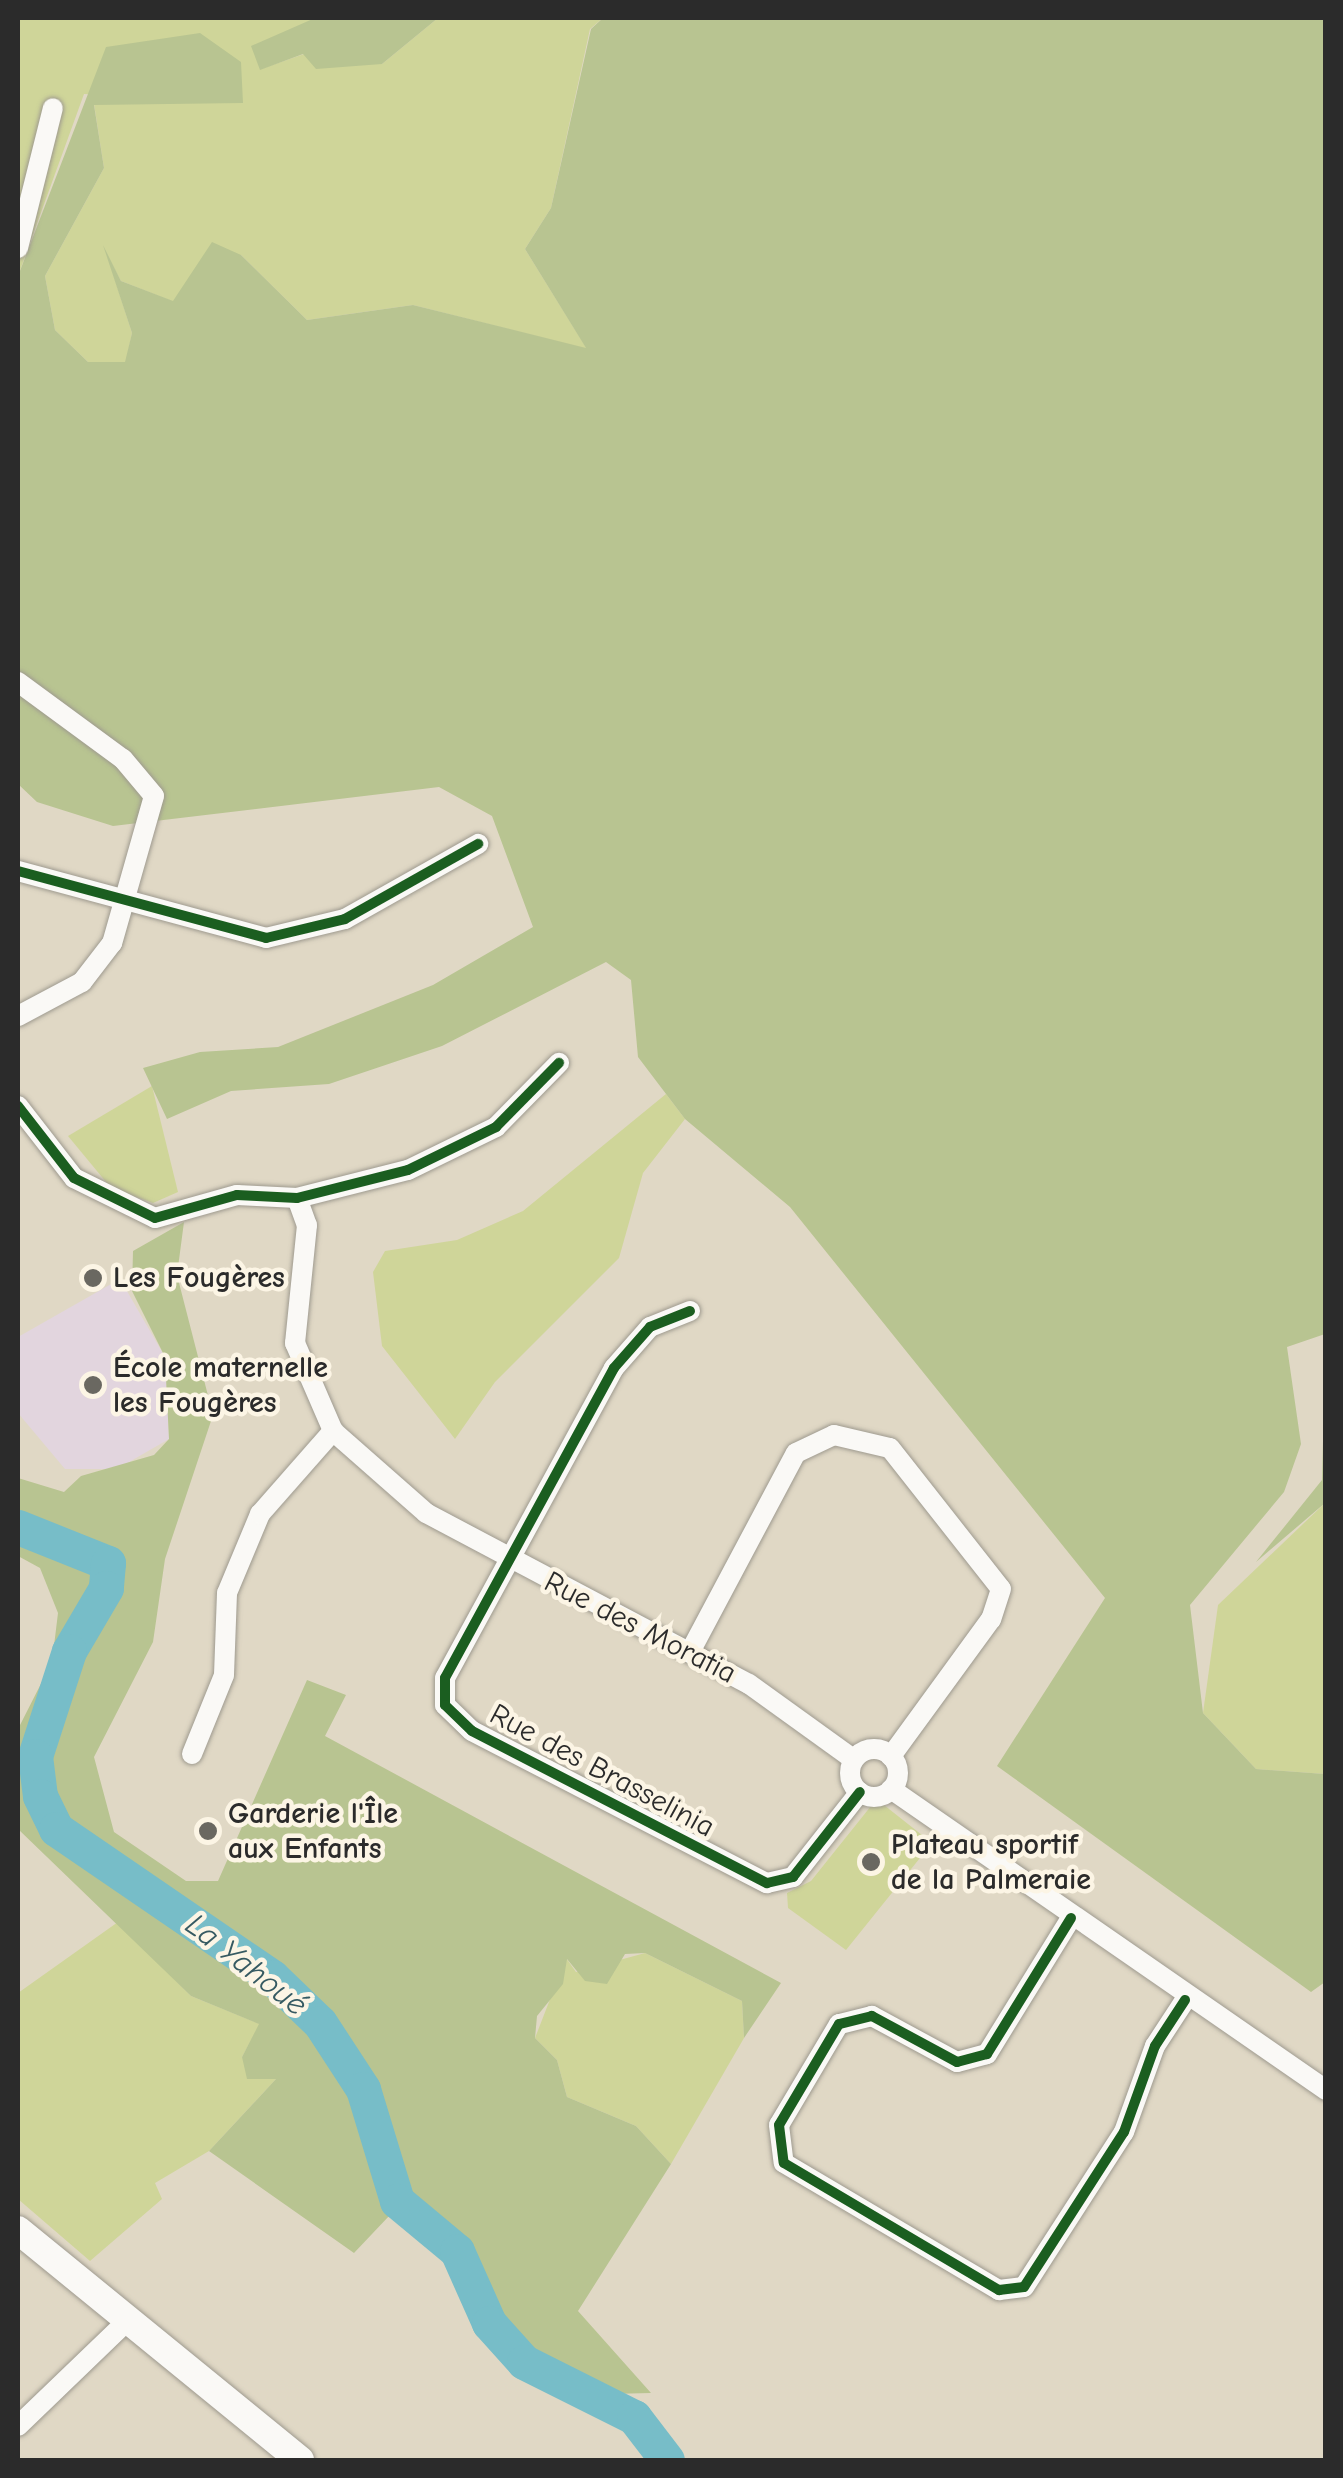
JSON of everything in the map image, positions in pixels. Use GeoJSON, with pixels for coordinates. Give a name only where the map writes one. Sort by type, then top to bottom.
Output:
{"type":"FeatureCollection","features":[{"type":"Feature","properties":{"kind":"main road"},"geometry":{"type":"LineString","coordinates":[[18,2230],[300,2460]]}},
{"type":"Feature","properties":{"kind":"street"},"geometry":{"type":"LineString","coordinates":[[18,248],[53,108]]}},
{"type":"Feature","properties":{"kind":"street"},"geometry":{"type":"LineString","coordinates":[[18,682],[148,781],[153,810],[112,944],[82,982],[18,1016]]}},
{"type":"Feature","properties":{"kind":"street"},"geometry":{"type":"LineString","coordinates":[[18,871],[130,895],[231,934],[298,935],[478,844]]}},
{"type":"Feature","properties":{"kind":"street"},"geometry":{"type":"LineString","coordinates":[[18,1106],[74,1178],[144,1218],[237,1195],[298,1198],[455,1150],[496,1127],[559,1063]]}},
{"type":"Feature","properties":{"kind":"street","name":"Rue des Moratia"},"geometry":{"type":"LineString","coordinates":[[298,1198],[307,1225],[293,1330],[332,1431],[426,1514],[781,1702],[853,1759]]}},
{"type":"Feature","properties":{"kind":"street","name":"Rue des Brasselinia"},"geometry":{"type":"LineString","coordinates":[[690,1310],[633,1342],[445,1678],[446,1705],[472,1732],[767,1884],[793,1876],[860,1792]]}},
{"type":"Feature","properties":{"kind":"street"},"geometry":{"type":"LineString","coordinates":[[192,1754],[224,1675],[227,1593],[260,1514],[332,1431]]}},
{"type":"Feature","properties":{"kind":"street"},"geometry":{"type":"LineString","coordinates":[[690,1652],[796,1453],[834,1434],[890,1448],[1001,1589],[991,1619],[891,1756],[891,1789]]}},
{"type":"Feature","properties":{"kind":"street"},"geometry":{"type":"LineString","coordinates":[[891,1756],[871,1748],[853,1759],[860,1792],[891,1789],[1185,2000],[1326,2090]]}},
{"type":"Feature","properties":{"kind":"street"},"geometry":{"type":"LineString","coordinates":[[1070,1918],[987,2054],[957,2062],[872,2016],[839,2024],[779,2125],[784,2163],[999,2290],[1024,2288],[1124,2132],[1155,2046],[1185,2000]]}},
{"type":"Feature","properties":{"kind":"street"},"geometry":{"type":"LineString","coordinates":[[18,2426],[128,2320]]}},
{"type":"Feature","properties":{"kind":"shaded area","name":"École maternelle les Fougères"},"geometry":{"type":"Polygon","coordinates":[[[120,1279],[165,1357],[169,1439],[117,1469],[65,1469],[18,1413],[18,1337],[120,1279]]]}},
{"type":"Feature","properties":{"kind":"green space"},"geometry":{"type":"Polygon","coordinates":[[[18,18],[315,18],[261,69],[304,54],[382,64],[438,18],[603,18],[590,29],[551,208],[525,249],[587,349],[413,305],[307,320],[241,255],[174,302],[121,281],[107,255],[132,333],[126,362],[88,362],[55,330],[45,276],[104,168],[94,104],[242,102],[84,94],[18,276],[18,18]]]}},
{"type":"Feature","properties":{"kind":"green space"},"geometry":{"type":"Polygon","coordinates":[[[315,18],[438,18],[382,64],[316,69],[303,54],[260,70],[251,46],[315,18]]]}},
{"type":"Feature","properties":{"kind":"green space"},"geometry":{"type":"Polygon","coordinates":[[[603,18],[1325,18],[1325,1334],[1287,1347],[1301,1444],[1284,1492],[1190,1605],[1203,1713],[1256,1769],[1325,1774],[1325,1982],[1311,1992],[997,1766],[1105,1598],[790,1207],[685,1119],[638,1057],[631,980],[606,962],[442,1046],[329,1084],[231,1091],[167,1119],[143,1068],[200,1052],[278,1047],[433,985],[533,927],[492,816],[439,787],[113,826],[37,802],[18,784],[18,276],[106,47],[200,33],[241,62],[243,103],[94,105],[104,168],[45,276],[55,330],[88,362],[125,362],[132,333],[103,245],[121,281],[173,301],[212,242],[241,255],[307,320],[413,305],[586,348],[525,249],[551,208],[591,29],[603,18]]]}},
{"type":"Feature","properties":{"kind":"green space"},"geometry":{"type":"Polygon","coordinates":[[[152,1086],[178,1192],[153,1203],[111,1188],[68,1136],[152,1086]]]}},
{"type":"Feature","properties":{"kind":"green space"},"geometry":{"type":"Polygon","coordinates":[[[666,1094],[685,1119],[643,1173],[619,1258],[495,1382],[455,1439],[382,1346],[373,1272],[385,1251],[457,1240],[523,1211],[666,1094]]]}},
{"type":"Feature","properties":{"kind":"green space"},"geometry":{"type":"Polygon","coordinates":[[[184,1222],[177,1275],[213,1415],[165,1559],[153,1642],[94,1757],[114,1832],[186,1881],[218,1881],[307,1680],[346,1695],[325,1736],[781,1983],[744,2038],[742,2001],[645,1953],[625,1954],[607,1984],[585,1981],[567,1959],[563,1984],[537,2016],[535,2038],[557,2060],[567,2097],[636,2126],[671,2164],[578,2311],[651,2393],[610,2394],[528,2353],[460,2244],[408,2196],[354,2253],[209,2151],[276,2079],[247,2079],[242,2057],[259,2024],[191,1996],[18,1829],[18,1729],[52,1662],[58,1613],[40,1568],[18,1556],[18,1478],[64,1492],[81,1476],[154,1455],[169,1439],[165,1357],[132,1291],[133,1251],[184,1222]]]}},
{"type":"Feature","properties":{"kind":"green space"},"geometry":{"type":"Polygon","coordinates":[[[1325,1362],[1325,1503],[1256,1562],[1322,1480],[1325,1362]]]}},
{"type":"Feature","properties":{"kind":"green space"},"geometry":{"type":"Polygon","coordinates":[[[1325,1503],[1325,1774],[1256,1769],[1203,1713],[1218,1605],[1325,1503]]]}},
{"type":"Feature","properties":{"kind":"green space","name":"Plateau sportif de la Palmeraie"},"geometry":{"type":"Polygon","coordinates":[[[884,1805],[932,1843],[846,1950],[788,1908],[787,1893],[811,1881],[871,1806],[884,1805]]]}},
{"type":"Feature","properties":{"kind":"green space"},"geometry":{"type":"Polygon","coordinates":[[[118,1922],[191,1996],[260,2024],[242,2057],[277,2078],[209,2151],[155,2183],[162,2199],[90,2261],[18,2199],[18,1993],[118,1922]]]}},
{"type":"Feature","properties":{"kind":"green space"},"geometry":{"type":"Polygon","coordinates":[[[645,1953],[742,2001],[744,2038],[671,2164],[636,2126],[567,2097],[557,2060],[535,2038],[566,1958],[576,1972],[645,1953]]]}},
{"type":"Feature","properties":{"kind":"waterway","name":"La Yahoué"},"geometry":{"type":"LineString","coordinates":[[18,1527],[108,1563],[106,1588],[69,1651],[35,1756],[40,1796],[56,1829],[272,1977],[320,2023],[363,2089],[397,2201],[457,2251],[489,2323],[524,2362],[634,2417],[667,2460]]}},
{"type":"Feature","properties":{"kind":"cycle path"},"geometry":{"type":"LineString","coordinates":[[18,871],[266,938],[345,919],[478,844]]}},
{"type":"Feature","properties":{"kind":"cycle path"},"geometry":{"type":"LineString","coordinates":[[18,1106],[74,1178],[155,1218],[237,1195],[297,1198],[408,1170],[496,1127],[559,1063]]}},
{"type":"Feature","properties":{"kind":"cycle path"},"geometry":{"type":"LineString","coordinates":[[690,1311],[650,1327],[614,1368],[445,1678],[445,1705],[472,1731],[767,1883],[793,1877],[860,1792]]}},
{"type":"Feature","properties":{"kind":"cycle path"},"geometry":{"type":"LineString","coordinates":[[1071,1918],[987,2054],[957,2062],[872,2016],[839,2024],[779,2125],[784,2163],[999,2290],[1024,2287],[1124,2132],[1155,2046],[1185,2000]]}},
{"type":"Feature","properties":{"kind":"place","name":"Les Fougères"},"geometry":{"type":"Point","coordinates":[93,1278]}},
{"type":"Feature","properties":{"kind":"place","name":"École maternelle les Fougères"},"geometry":{"type":"Point","coordinates":[93,1385]}},
{"type":"Feature","properties":{"kind":"place","name":"Garderie l'Île aux Enfants"},"geometry":{"type":"Point","coordinates":[208,1831]}},
{"type":"Feature","properties":{"kind":"place","name":"Plateau sportif de la Palmeraie"},"geometry":{"type":"Point","coordinates":[871,1862]}}]}
